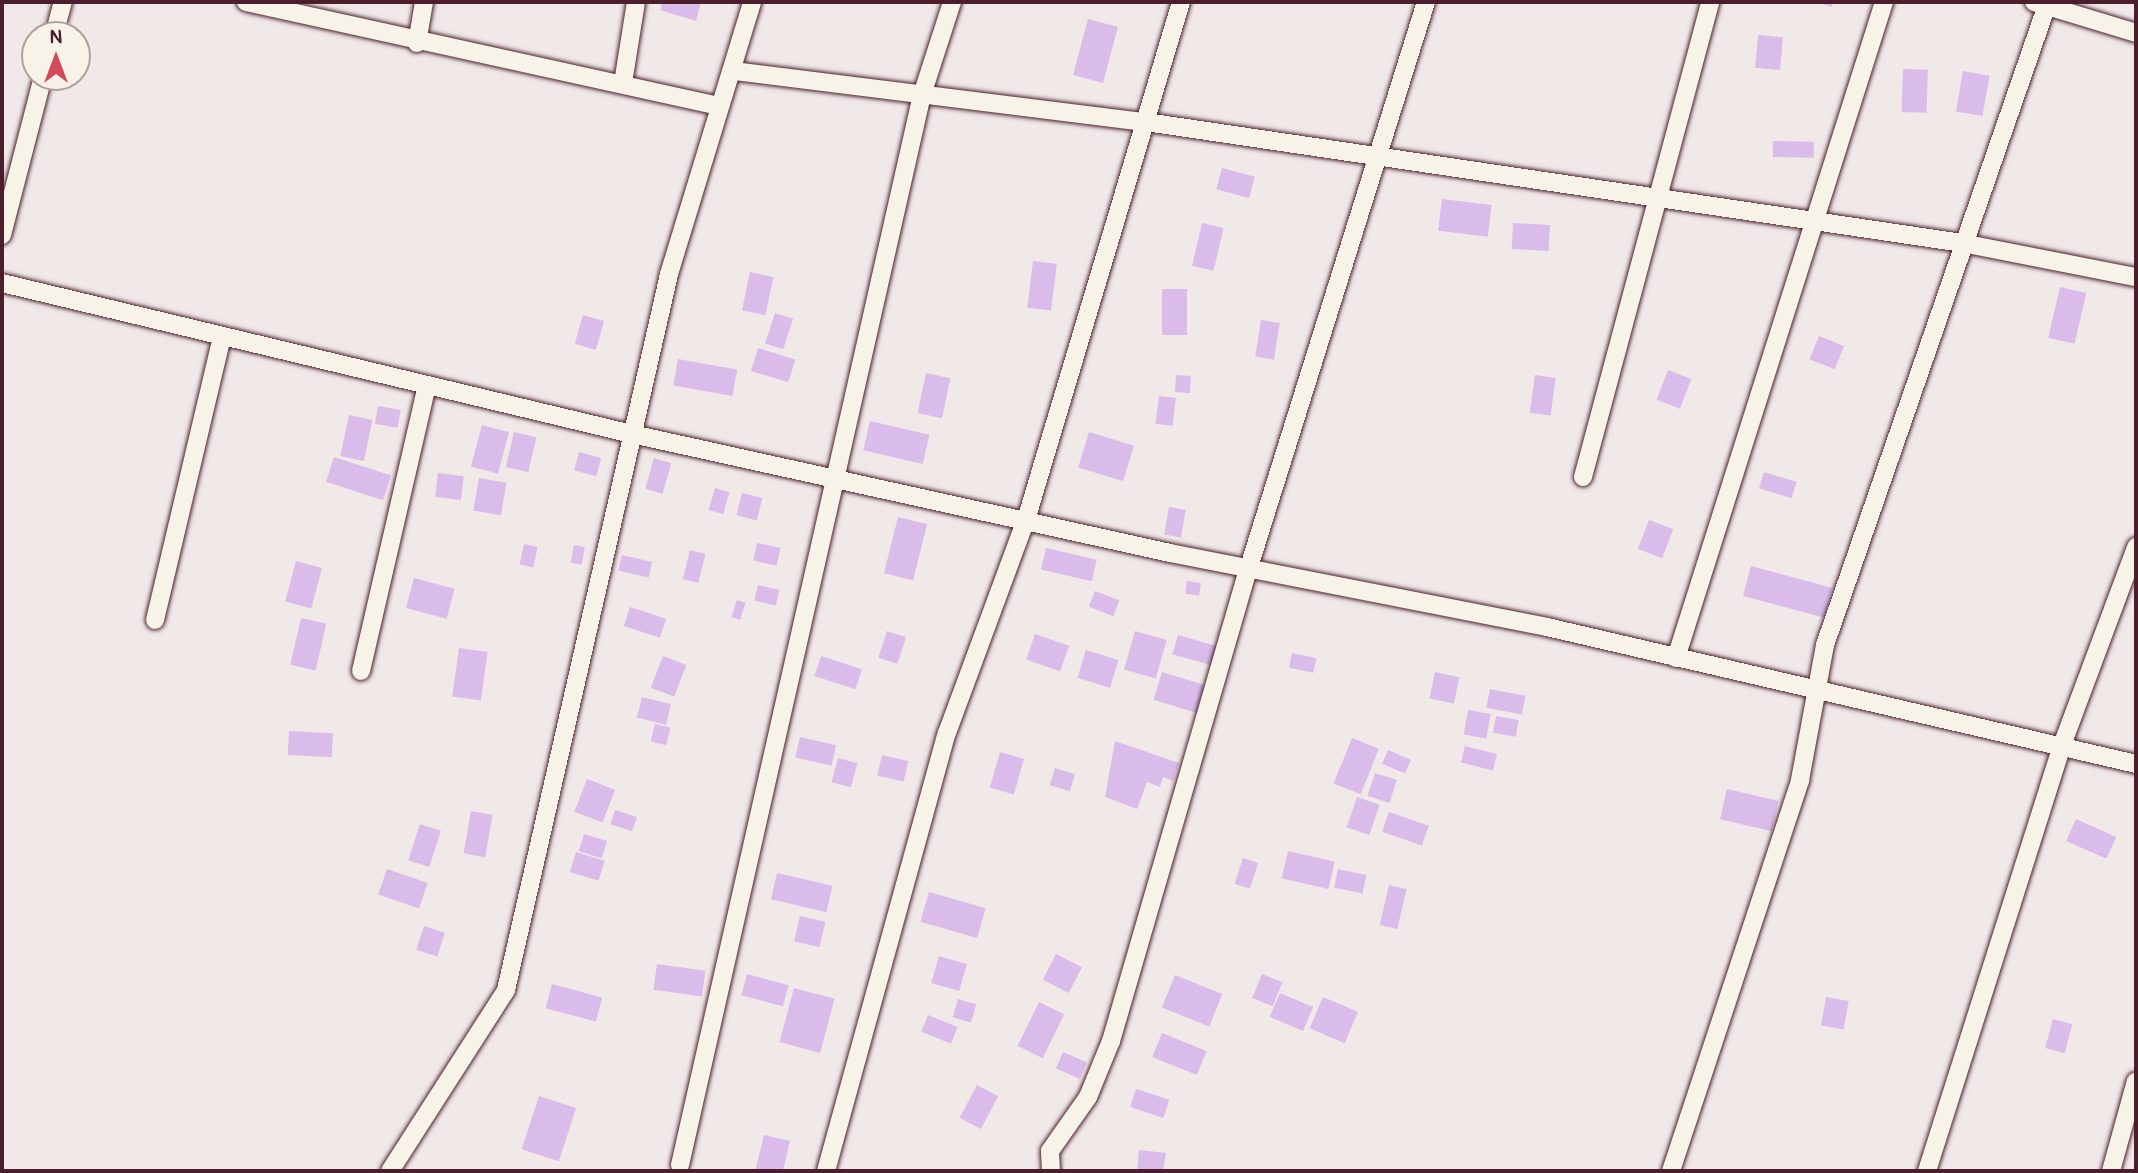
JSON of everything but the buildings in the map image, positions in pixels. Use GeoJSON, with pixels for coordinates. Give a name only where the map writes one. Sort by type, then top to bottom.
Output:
{"type":"FeatureCollection","features":[{"type":"Feature","properties":{"kind":"street"},"geometry":{"type":"LineString","coordinates":[[58,21],[63,2]]}},
{"type":"Feature","properties":{"kind":"street"},"geometry":{"type":"LineString","coordinates":[[246,2],[296,9],[417,43],[623,83],[718,106]]}},
{"type":"Feature","properties":{"kind":"street"},"geometry":{"type":"LineString","coordinates":[[417,43],[424,2]]}},
{"type":"Feature","properties":{"kind":"street"},"geometry":{"type":"LineString","coordinates":[[623,83],[636,2]]}},
{"type":"Feature","properties":{"kind":"street"},"geometry":{"type":"LineString","coordinates":[[390,1171],[506,990],[632,434],[718,106],[734,71],[752,2]]}},
{"type":"Feature","properties":{"kind":"street"},"geometry":{"type":"LineString","coordinates":[[680,1165],[765,768],[838,480],[922,95],[952,2]]}},
{"type":"Feature","properties":{"kind":"street"},"geometry":{"type":"LineString","coordinates":[[825,1171],[947,733],[1026,520],[1181,2]]}},
{"type":"Feature","properties":{"kind":"street"},"geometry":{"type":"LineString","coordinates":[[1051,1171],[1050,1151],[1088,1097],[1111,1041],[1249,566],[1426,2]]}},
{"type":"Feature","properties":{"kind":"street"},"geometry":{"type":"LineString","coordinates":[[1583,477],[1662,198],[1710,2]]}},
{"type":"Feature","properties":{"kind":"street"},"geometry":{"type":"LineString","coordinates":[[1676,658],[1811,220],[1884,2]]}},
{"type":"Feature","properties":{"kind":"street"},"geometry":{"type":"LineString","coordinates":[[1671,1171],[1800,780],[1812,691],[2043,3],[2136,33]]}},
{"type":"Feature","properties":{"kind":"street"},"geometry":{"type":"LineString","coordinates":[[734,71],[1146,122],[1375,160],[1662,198],[1962,243],[2136,277]]}},
{"type":"Feature","properties":{"kind":"street"},"geometry":{"type":"LineString","coordinates":[[2,235],[39,91]]}},
{"type":"Feature","properties":{"kind":"street"},"geometry":{"type":"LineString","coordinates":[[2,282],[221,340],[632,434],[1676,658],[2136,764]]}},
{"type":"Feature","properties":{"kind":"street"},"geometry":{"type":"LineString","coordinates":[[155,620],[221,340]]}},
{"type":"Feature","properties":{"kind":"street"},"geometry":{"type":"LineString","coordinates":[[361,671],[426,386]]}},
{"type":"Feature","properties":{"kind":"street"},"geometry":{"type":"LineString","coordinates":[[1927,1171],[2061,748],[2136,547]]}},
{"type":"Feature","properties":{"kind":"street"},"geometry":{"type":"LineString","coordinates":[[2111,1171],[2136,1081]]}}]}
